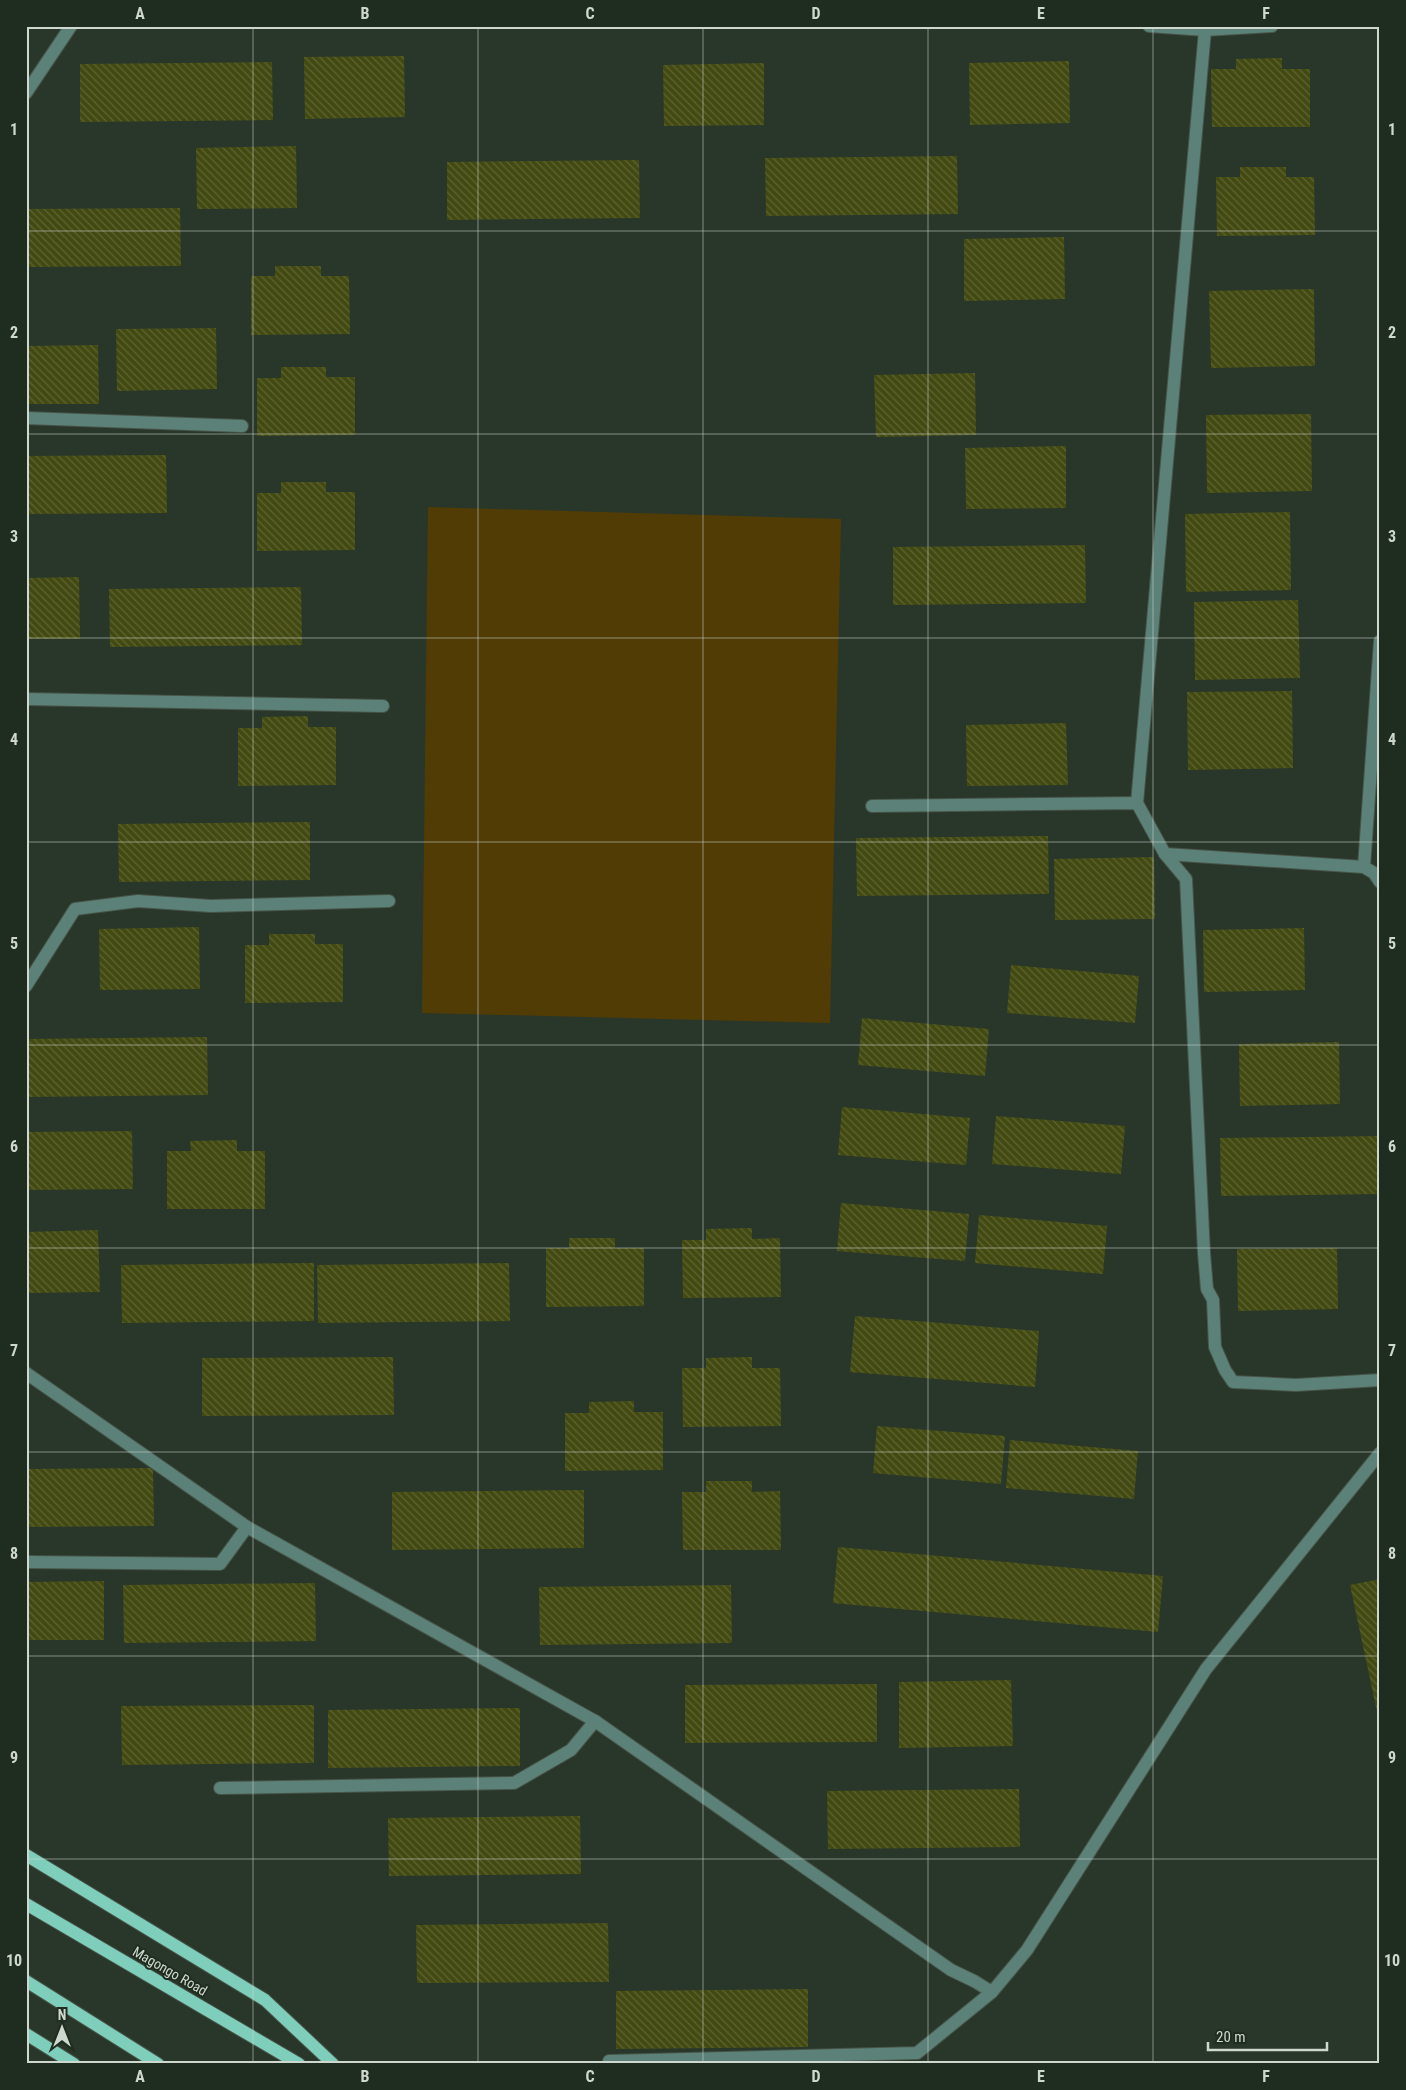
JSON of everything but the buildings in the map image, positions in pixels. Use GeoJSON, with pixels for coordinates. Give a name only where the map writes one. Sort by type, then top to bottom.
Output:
{"type":"FeatureCollection","features":[{"type":"Feature","properties":{"kind":"main road"},"geometry":{"type":"LineString","coordinates":[[26,1855],[265,2000],[333,2064]]}},
{"type":"Feature","properties":{"kind":"main road","name":"Magongo Road"},"geometry":{"type":"LineString","coordinates":[[26,1904],[300,2064]]}},
{"type":"Feature","properties":{"kind":"main road"},"geometry":{"type":"LineString","coordinates":[[26,1981],[158,2064]]}},
{"type":"Feature","properties":{"kind":"main road"},"geometry":{"type":"LineString","coordinates":[[26,2034],[74,2064]]}},
{"type":"Feature","properties":{"kind":"street"},"geometry":{"type":"LineString","coordinates":[[26,93],[71,26]]}},
{"type":"Feature","properties":{"kind":"street"},"geometry":{"type":"LineString","coordinates":[[1149,26],[1205,30],[1272,26]]}},
{"type":"Feature","properties":{"kind":"street"},"geometry":{"type":"LineString","coordinates":[[1205,30],[1136,803],[1165,854],[1186,879],[1204,1253],[1208,1288],[1213,1300],[1215,1347],[1225,1370],[1233,1382],[1296,1385],[1380,1380]]}},
{"type":"Feature","properties":{"kind":"street"},"geometry":{"type":"LineString","coordinates":[[26,418],[242,426]]}},
{"type":"Feature","properties":{"kind":"street"},"geometry":{"type":"LineString","coordinates":[[1165,854],[1374,874],[1380,641]]}},
{"type":"Feature","properties":{"kind":"street"},"geometry":{"type":"LineString","coordinates":[[26,699],[383,706]]}},
{"type":"Feature","properties":{"kind":"street"},"geometry":{"type":"LineString","coordinates":[[872,806],[1136,803]]}},
{"type":"Feature","properties":{"kind":"street"},"geometry":{"type":"LineString","coordinates":[[26,986],[75,909],[138,900],[211,906],[388,901]]}},
{"type":"Feature","properties":{"kind":"street"},"geometry":{"type":"LineString","coordinates":[[26,1372],[247,1527],[595,1721],[951,1970],[992,1992]]}},
{"type":"Feature","properties":{"kind":"street"},"geometry":{"type":"LineString","coordinates":[[609,2061],[917,2052],[992,1992],[1027,1950],[1206,1669],[1380,1453]]}},
{"type":"Feature","properties":{"kind":"street"},"geometry":{"type":"LineString","coordinates":[[26,1562],[220,1564],[247,1527]]}},
{"type":"Feature","properties":{"kind":"street"},"geometry":{"type":"LineString","coordinates":[[220,1788],[514,1783],[571,1750],[595,1721]]}},
{"type":"Feature","properties":{"kind":"shaded area"},"geometry":{"type":"Polygon","coordinates":[[[428,507],[841,519],[830,1023],[422,1013],[428,507]]]}}]}
